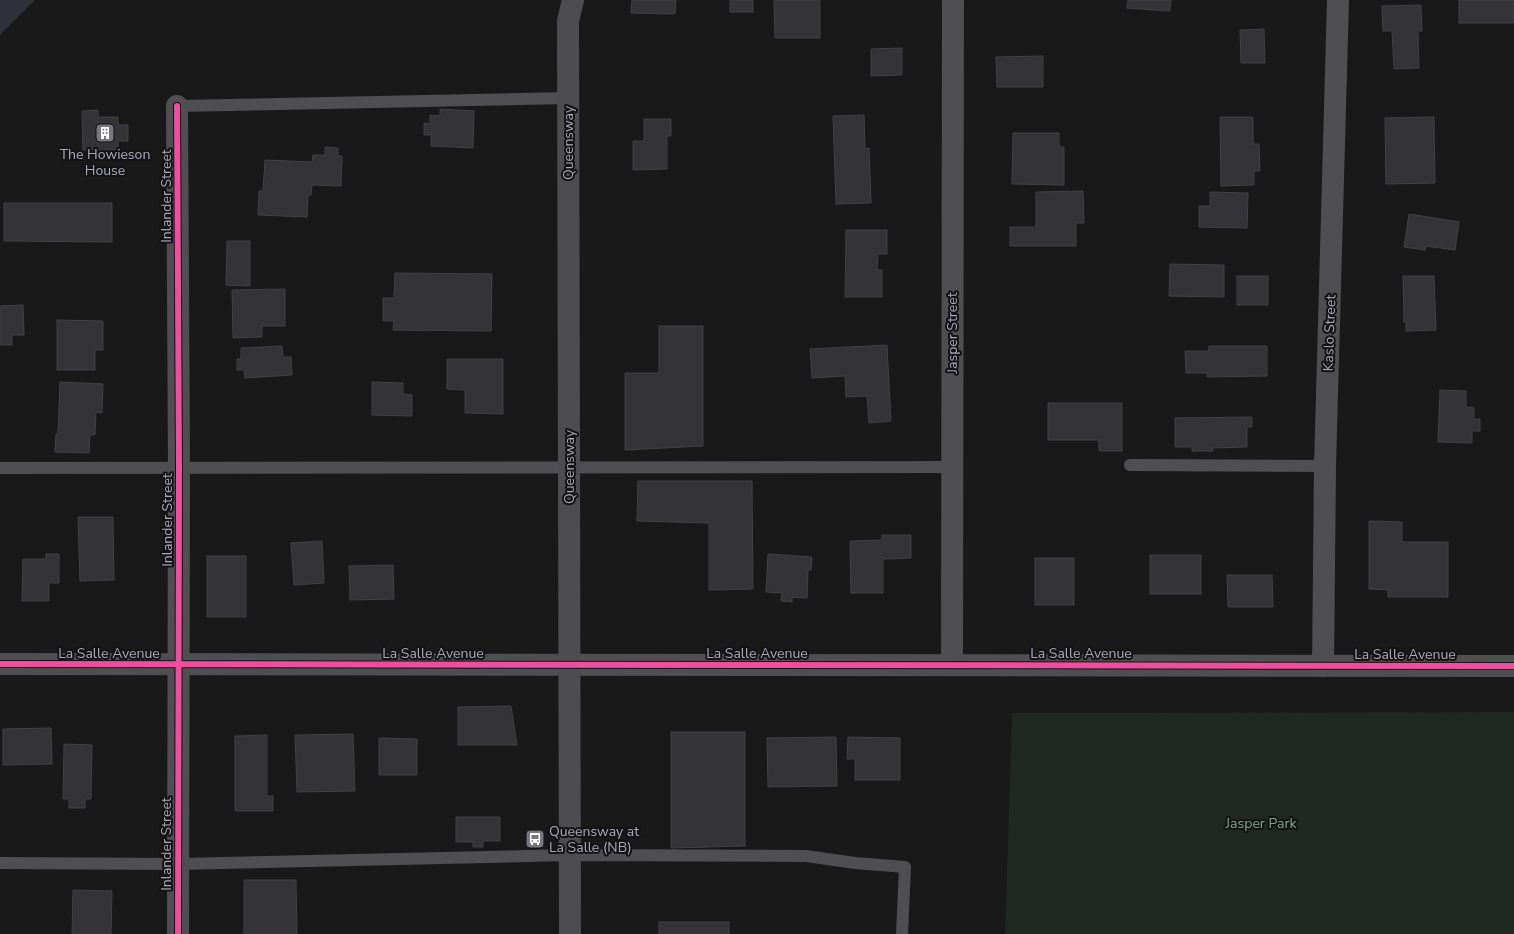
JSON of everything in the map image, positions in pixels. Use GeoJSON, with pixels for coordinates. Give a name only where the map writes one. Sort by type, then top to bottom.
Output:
{"type":"FeatureCollection","features":[{"type":"Feature","properties":{"kind":"main road","name":"Queensway"},"geometry":{"type":"LineString","coordinates":[[570,934],[568,21],[573,0]]}},
{"type":"Feature","properties":{"kind":"street","name":"Jasper Street"},"geometry":{"type":"LineString","coordinates":[[952,665],[953,0]]}},
{"type":"Feature","properties":{"kind":"street","name":"Kaslo Street"},"geometry":{"type":"LineString","coordinates":[[1323,666],[1325,466],[1338,0]]}},
{"type":"Feature","properties":{"kind":"street","name":"Inlander Street"},"geometry":{"type":"LineString","coordinates":[[177,106],[179,467],[178,934]]}},
{"type":"Feature","properties":{"kind":"street","name":"La Salle Avenue"},"geometry":{"type":"LineString","coordinates":[[0,664],[1514,666]]}},
{"type":"Feature","properties":{"kind":"lane"},"geometry":{"type":"LineString","coordinates":[[177,106],[568,98]]}},
{"type":"Feature","properties":{"kind":"lane"},"geometry":{"type":"LineString","coordinates":[[1130,465],[1325,466]]}},
{"type":"Feature","properties":{"kind":"lane"},"geometry":{"type":"LineString","coordinates":[[0,468],[569,466],[952,467]]}},
{"type":"Feature","properties":{"kind":"lane"},"geometry":{"type":"LineString","coordinates":[[0,863],[178,864],[570,855],[806,856],[855,863],[905,867],[902,934]]}},
{"type":"Feature","properties":{"kind":"green space","name":"Jasper Park"},"geometry":{"type":"Polygon","coordinates":[[[1514,712],[1514,934],[1005,934],[1012,713],[1514,712]]]}},
{"type":"Feature","properties":{"kind":"shaded area"},"geometry":{"type":"Polygon","coordinates":[[[0,0],[35,0],[0,35],[0,0]]]}},
{"type":"Feature","properties":{"kind":"building"},"geometry":{"type":"Polygon","coordinates":[[[632,0],[676,0],[675,14],[631,13],[632,0]]]}},
{"type":"Feature","properties":{"kind":"building"},"geometry":{"type":"Polygon","coordinates":[[[730,0],[753,0],[753,12],[730,12],[730,0]]]}},
{"type":"Feature","properties":{"kind":"building"},"geometry":{"type":"Polygon","coordinates":[[[774,0],[820,0],[820,38],[775,38],[774,0]]]}},
{"type":"Feature","properties":{"kind":"building"},"geometry":{"type":"Polygon","coordinates":[[[1128,0],[1171,0],[1170,11],[1127,8],[1128,0]]]}},
{"type":"Feature","properties":{"kind":"building"},"geometry":{"type":"Polygon","coordinates":[[[1459,0],[1514,0],[1514,23],[1459,23],[1459,0]]]}},
{"type":"Feature","properties":{"kind":"building"},"geometry":{"type":"Polygon","coordinates":[[[1421,5],[1422,31],[1418,31],[1419,68],[1394,69],[1392,31],[1383,31],[1382,6],[1421,5]]]}},
{"type":"Feature","properties":{"kind":"building"},"geometry":{"type":"Polygon","coordinates":[[[1264,29],[1265,63],[1241,63],[1240,30],[1264,29]]]}},
{"type":"Feature","properties":{"kind":"building"},"geometry":{"type":"Polygon","coordinates":[[[902,48],[902,75],[871,76],[871,49],[902,48]]]}},
{"type":"Feature","properties":{"kind":"building"},"geometry":{"type":"Polygon","coordinates":[[[1043,56],[1043,87],[997,87],[996,57],[1043,56]]]}},
{"type":"Feature","properties":{"kind":"building"},"geometry":{"type":"Polygon","coordinates":[[[440,109],[474,111],[473,148],[431,146],[431,135],[424,135],[424,123],[430,124],[430,115],[440,116],[440,109]]]}},
{"type":"Feature","properties":{"kind":"building","name":"The Howieson House"},"geometry":{"type":"Polygon","coordinates":[[[98,110],[98,117],[118,117],[118,125],[128,125],[128,141],[118,141],[118,150],[83,150],[82,111],[98,110]]]}},
{"type":"Feature","properties":{"kind":"building"},"geometry":{"type":"Polygon","coordinates":[[[864,115],[865,149],[869,148],[871,203],[836,204],[833,116],[864,115]]]}},
{"type":"Feature","properties":{"kind":"building"},"geometry":{"type":"Polygon","coordinates":[[[1220,117],[1253,117],[1253,144],[1259,144],[1260,171],[1254,171],[1254,185],[1221,186],[1220,117]]]}},
{"type":"Feature","properties":{"kind":"building"},"geometry":{"type":"Polygon","coordinates":[[[1434,117],[1435,183],[1386,184],[1385,118],[1434,117]]]}},
{"type":"Feature","properties":{"kind":"building"},"geometry":{"type":"Polygon","coordinates":[[[644,119],[671,119],[671,136],[667,136],[667,169],[633,170],[633,141],[644,141],[644,119]]]}},
{"type":"Feature","properties":{"kind":"building"},"geometry":{"type":"Polygon","coordinates":[[[1013,133],[1059,133],[1059,147],[1064,147],[1064,185],[1012,184],[1013,133]]]}},
{"type":"Feature","properties":{"kind":"building"},"geometry":{"type":"Polygon","coordinates":[[[325,147],[338,148],[338,156],[342,156],[341,186],[312,185],[311,195],[308,195],[307,217],[258,215],[259,191],[263,191],[265,160],[312,162],[313,155],[325,155],[325,147]]]}},
{"type":"Feature","properties":{"kind":"building"},"geometry":{"type":"Polygon","coordinates":[[[1083,191],[1084,223],[1076,223],[1076,246],[1010,246],[1010,227],[1036,227],[1036,192],[1083,191]]]}},
{"type":"Feature","properties":{"kind":"building"},"geometry":{"type":"Polygon","coordinates":[[[1210,192],[1248,193],[1247,228],[1199,227],[1199,206],[1210,206],[1210,192]]]}},
{"type":"Feature","properties":{"kind":"building"},"geometry":{"type":"Polygon","coordinates":[[[4,203],[112,203],[112,242],[4,241],[4,203]]]}},
{"type":"Feature","properties":{"kind":"building"},"geometry":{"type":"Polygon","coordinates":[[[1409,214],[1459,222],[1455,250],[1426,246],[1425,250],[1404,247],[1409,214]]]}},
{"type":"Feature","properties":{"kind":"building"},"geometry":{"type":"Polygon","coordinates":[[[846,230],[887,230],[887,254],[878,254],[877,270],[882,270],[882,297],[845,297],[846,230]]]}},
{"type":"Feature","properties":{"kind":"building"},"geometry":{"type":"Polygon","coordinates":[[[227,241],[250,241],[250,286],[226,285],[227,241]]]}},
{"type":"Feature","properties":{"kind":"building"},"geometry":{"type":"Polygon","coordinates":[[[1170,264],[1224,265],[1224,297],[1169,296],[1170,264]]]}},
{"type":"Feature","properties":{"kind":"building"},"geometry":{"type":"Polygon","coordinates":[[[395,273],[492,274],[491,331],[393,330],[394,321],[383,321],[383,298],[394,298],[395,273]]]}},
{"type":"Feature","properties":{"kind":"building"},"geometry":{"type":"Polygon","coordinates":[[[1237,276],[1268,276],[1268,305],[1237,305],[1237,276]]]}},
{"type":"Feature","properties":{"kind":"building"},"geometry":{"type":"Polygon","coordinates":[[[1403,276],[1434,276],[1436,330],[1406,331],[1406,322],[1404,322],[1403,276]]]}},
{"type":"Feature","properties":{"kind":"building"},"geometry":{"type":"Polygon","coordinates":[[[285,289],[285,326],[262,326],[262,337],[233,338],[232,290],[285,289]]]}},
{"type":"Feature","properties":{"kind":"building"},"geometry":{"type":"Polygon","coordinates":[[[23,305],[24,335],[12,335],[12,345],[0,345],[0,306],[23,305]]]}},
{"type":"Feature","properties":{"kind":"building"},"geometry":{"type":"Polygon","coordinates":[[[57,320],[103,321],[103,350],[95,350],[95,370],[57,370],[57,320]]]}},
{"type":"Feature","properties":{"kind":"building"},"geometry":{"type":"Polygon","coordinates":[[[659,326],[703,326],[703,446],[625,450],[625,373],[659,373],[659,326]]]}},
{"type":"Feature","properties":{"kind":"building"},"geometry":{"type":"Polygon","coordinates":[[[887,345],[891,421],[869,423],[867,396],[846,397],[845,376],[812,378],[810,349],[887,345]]]}},
{"type":"Feature","properties":{"kind":"building"},"geometry":{"type":"Polygon","coordinates":[[[282,346],[283,357],[291,357],[292,375],[245,378],[244,370],[237,370],[237,359],[241,359],[241,348],[282,346]]]}},
{"type":"Feature","properties":{"kind":"building"},"geometry":{"type":"Polygon","coordinates":[[[1209,346],[1267,346],[1267,376],[1207,377],[1207,373],[1186,373],[1185,351],[1209,351],[1209,346]]]}},
{"type":"Feature","properties":{"kind":"building"},"geometry":{"type":"Polygon","coordinates":[[[447,359],[503,359],[503,414],[465,413],[465,390],[447,389],[447,359]]]}},
{"type":"Feature","properties":{"kind":"building"},"geometry":{"type":"Polygon","coordinates":[[[60,382],[103,384],[102,413],[96,412],[95,435],[90,435],[89,453],[55,452],[56,434],[58,434],[60,382]]]}},
{"type":"Feature","properties":{"kind":"building"},"geometry":{"type":"Polygon","coordinates":[[[372,382],[403,383],[403,394],[412,395],[412,416],[372,415],[372,382]]]}},
{"type":"Feature","properties":{"kind":"building"},"geometry":{"type":"Polygon","coordinates":[[[1440,390],[1466,391],[1466,407],[1474,408],[1474,419],[1480,419],[1480,431],[1472,431],[1472,443],[1438,442],[1440,390]]]}},
{"type":"Feature","properties":{"kind":"building"},"geometry":{"type":"Polygon","coordinates":[[[1048,403],[1122,403],[1122,451],[1099,451],[1099,440],[1048,440],[1048,403]]]}},
{"type":"Feature","properties":{"kind":"building"},"geometry":{"type":"Polygon","coordinates":[[[1252,417],[1252,427],[1247,427],[1247,447],[1213,448],[1213,451],[1192,451],[1192,447],[1175,447],[1175,418],[1252,417]]]}},
{"type":"Feature","properties":{"kind":"building"},"geometry":{"type":"Polygon","coordinates":[[[638,481],[752,481],[753,589],[709,590],[709,523],[637,521],[638,481]]]}},
{"type":"Feature","properties":{"kind":"building"},"geometry":{"type":"Polygon","coordinates":[[[78,517],[113,517],[114,580],[80,581],[78,517]]]}},
{"type":"Feature","properties":{"kind":"building"},"geometry":{"type":"Polygon","coordinates":[[[1369,521],[1402,522],[1402,542],[1448,542],[1448,597],[1388,597],[1388,590],[1369,589],[1369,521]]]}},
{"type":"Feature","properties":{"kind":"building"},"geometry":{"type":"Polygon","coordinates":[[[882,535],[911,535],[911,558],[883,559],[883,593],[851,593],[850,541],[882,540],[882,535]]]}},
{"type":"Feature","properties":{"kind":"building"},"geometry":{"type":"Polygon","coordinates":[[[322,541],[324,583],[294,585],[291,543],[322,541]]]}},
{"type":"Feature","properties":{"kind":"building"},"geometry":{"type":"Polygon","coordinates":[[[46,554],[59,554],[59,583],[49,583],[49,601],[22,601],[23,559],[46,559],[46,554]]]}},
{"type":"Feature","properties":{"kind":"building"},"geometry":{"type":"Polygon","coordinates":[[[768,554],[812,557],[811,570],[808,570],[807,598],[792,597],[792,602],[781,601],[782,593],[766,592],[768,554]]]}},
{"type":"Feature","properties":{"kind":"building"},"geometry":{"type":"Polygon","coordinates":[[[1150,555],[1201,555],[1201,594],[1150,594],[1150,555]]]}},
{"type":"Feature","properties":{"kind":"building"},"geometry":{"type":"Polygon","coordinates":[[[207,556],[246,556],[246,617],[207,617],[207,556]]]}},
{"type":"Feature","properties":{"kind":"building"},"geometry":{"type":"Polygon","coordinates":[[[1035,558],[1074,558],[1074,605],[1035,605],[1035,558]]]}},
{"type":"Feature","properties":{"kind":"building"},"geometry":{"type":"Polygon","coordinates":[[[393,565],[394,599],[350,600],[349,566],[393,565]]]}},
{"type":"Feature","properties":{"kind":"building"},"geometry":{"type":"Polygon","coordinates":[[[1227,575],[1272,575],[1273,607],[1228,607],[1227,575]]]}},
{"type":"Feature","properties":{"kind":"building"},"geometry":{"type":"Polygon","coordinates":[[[511,706],[517,745],[458,745],[458,707],[511,706]]]}},
{"type":"Feature","properties":{"kind":"building"},"geometry":{"type":"Polygon","coordinates":[[[51,728],[52,764],[3,765],[3,729],[51,728]]]}},
{"type":"Feature","properties":{"kind":"building"},"geometry":{"type":"Polygon","coordinates":[[[671,732],[745,732],[745,846],[671,848],[671,732]]]}},
{"type":"Feature","properties":{"kind":"building"},"geometry":{"type":"Polygon","coordinates":[[[353,734],[355,791],[297,792],[295,735],[353,734]]]}},
{"type":"Feature","properties":{"kind":"building"},"geometry":{"type":"Polygon","coordinates":[[[267,735],[267,796],[273,796],[273,811],[235,811],[235,736],[267,735]]]}},
{"type":"Feature","properties":{"kind":"building"},"geometry":{"type":"Polygon","coordinates":[[[836,737],[837,786],[768,787],[767,738],[836,737]]]}},
{"type":"Feature","properties":{"kind":"building"},"geometry":{"type":"Polygon","coordinates":[[[848,737],[900,738],[900,780],[855,780],[855,759],[847,759],[848,737]]]}},
{"type":"Feature","properties":{"kind":"building"},"geometry":{"type":"Polygon","coordinates":[[[379,738],[417,739],[417,775],[379,775],[379,738]]]}},
{"type":"Feature","properties":{"kind":"building"},"geometry":{"type":"Polygon","coordinates":[[[64,744],[92,745],[91,799],[85,799],[85,808],[69,808],[69,799],[63,799],[64,744]]]}},
{"type":"Feature","properties":{"kind":"building"},"geometry":{"type":"Polygon","coordinates":[[[456,817],[500,817],[500,841],[483,841],[483,847],[473,847],[473,842],[456,842],[456,817]]]}},
{"type":"Feature","properties":{"kind":"building"},"geometry":{"type":"Polygon","coordinates":[[[244,880],[296,880],[297,934],[244,934],[244,880]]]}},
{"type":"Feature","properties":{"kind":"building"},"geometry":{"type":"Polygon","coordinates":[[[73,890],[112,891],[111,934],[72,934],[73,890]]]}},
{"type":"Feature","properties":{"kind":"building"},"geometry":{"type":"Polygon","coordinates":[[[659,922],[729,922],[729,934],[659,934],[659,922]]]}},
{"type":"Feature","properties":{"kind":"cycle path"},"geometry":{"type":"LineString","coordinates":[[177,106],[179,467],[178,934]]}},
{"type":"Feature","properties":{"kind":"cycle path"},"geometry":{"type":"LineString","coordinates":[[0,664],[1514,666]]}},
{"type":"Feature","properties":{"kind":"place","name":"The Howieson House"},"geometry":{"type":"Point","coordinates":[105,133]}},
{"type":"Feature","properties":{"kind":"place","name":"Queensway at La Salle (NB)"},"geometry":{"type":"Point","coordinates":[535,839]}}]}
